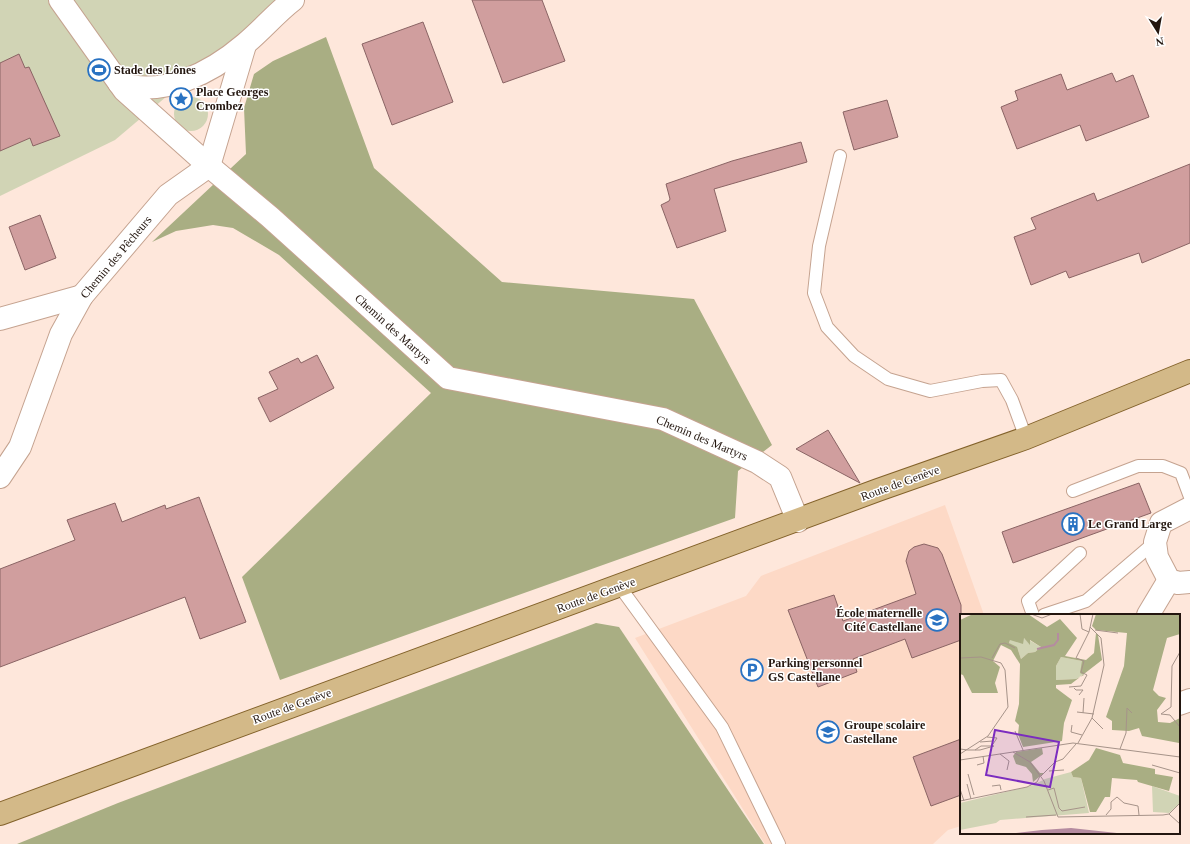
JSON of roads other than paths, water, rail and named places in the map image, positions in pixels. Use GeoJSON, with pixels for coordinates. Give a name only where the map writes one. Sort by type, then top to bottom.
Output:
{"type":"FeatureCollection","features":[{"type":"Feature","properties":{"kind":"main road","name":"Route de Genève"},"geometry":{"type":"LineString","coordinates":[[0,814],[1026,438],[1190,371]]}},
{"type":"Feature","properties":{"kind":"street","name":"Chemin des Martyrs"},"geometry":{"type":"LineString","coordinates":[[60,0],[119,83],[142,108],[270,217],[448,378],[663,419],[757,462],[780,477],[798,521]]}},
{"type":"Feature","properties":{"kind":"street"},"geometry":{"type":"LineString","coordinates":[[119,83],[132,87],[165,87],[205,72],[245,45],[293,0]]}},
{"type":"Feature","properties":{"kind":"street"},"geometry":{"type":"LineString","coordinates":[[209,166],[245,45]]}},
{"type":"Feature","properties":{"kind":"street","name":"Chemin des Pêcheurs"},"geometry":{"type":"LineString","coordinates":[[0,477],[20,446],[61,334],[82,296],[168,195],[209,166]]}},
{"type":"Feature","properties":{"kind":"street"},"geometry":{"type":"LineString","coordinates":[[0,319],[82,296]]}},
{"type":"Feature","properties":{"kind":"street"},"geometry":{"type":"LineString","coordinates":[[1149,614],[1180,581],[1157,557],[1155,542],[1161,524],[1190,508]]}},
{"type":"Feature","properties":{"kind":"street"},"geometry":{"type":"LineString","coordinates":[[1180,704],[1190,700]]}},
{"type":"Feature","properties":{"kind":"lane"},"geometry":{"type":"LineString","coordinates":[[840,156],[819,246],[814,292],[827,328],[854,356],[888,379],[930,391],[982,381],[1001,380],[1012,400],[1026,438]]}},
{"type":"Feature","properties":{"kind":"lane"},"geometry":{"type":"LineString","coordinates":[[1073,491],[1138,466],[1163,466],[1181,474],[1190,497]]}},
{"type":"Feature","properties":{"kind":"lane"},"geometry":{"type":"LineString","coordinates":[[1047,614],[1086,601],[1155,542]]}},
{"type":"Feature","properties":{"kind":"lane"},"geometry":{"type":"LineString","coordinates":[[1033,614],[1028,600],[1080,554]]}},
{"type":"Feature","properties":{"kind":"lane"},"geometry":{"type":"LineString","coordinates":[[620,587],[722,727],[779,844]]}},
{"type":"Feature","properties":{"kind":"place","name":"Stade des Lônes"},"geometry":{"type":"Point","coordinates":[99,70]}},
{"type":"Feature","properties":{"kind":"place","name":"Place Georges Crombez"},"geometry":{"type":"Point","coordinates":[181,99]}},
{"type":"Feature","properties":{"kind":"place","name":"Le Grand Large"},"geometry":{"type":"Point","coordinates":[1073,524]}},
{"type":"Feature","properties":{"kind":"place","name":"École maternelle Cité Castellane"},"geometry":{"type":"Point","coordinates":[937,620]}},
{"type":"Feature","properties":{"kind":"place","name":"Parking personnel GS Castellane"},"geometry":{"type":"Point","coordinates":[752,670]}},
{"type":"Feature","properties":{"kind":"place","name":"Groupe scolaire Castellane"},"geometry":{"type":"Point","coordinates":[828,732]}}]}
